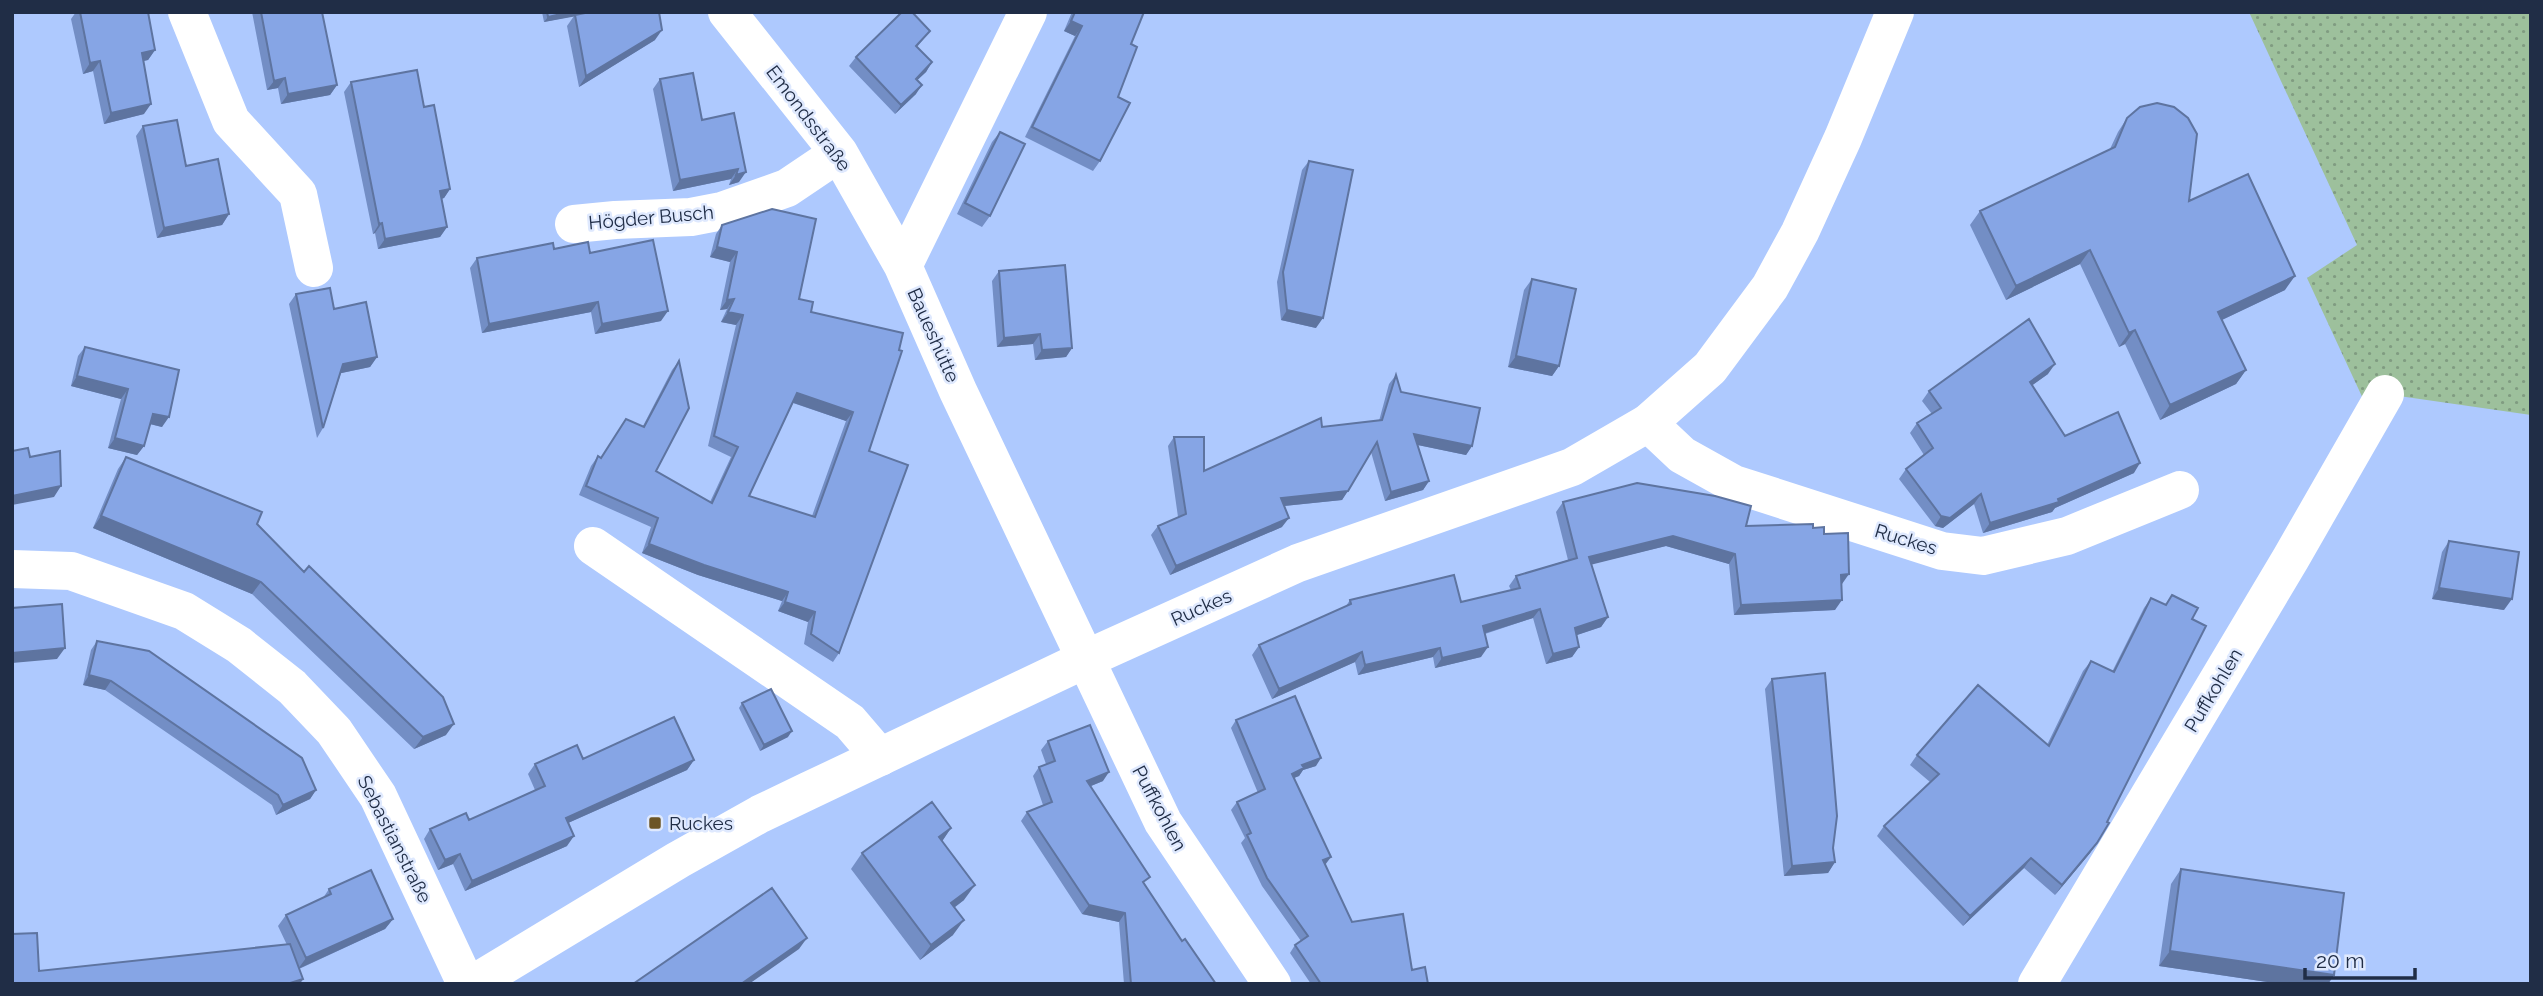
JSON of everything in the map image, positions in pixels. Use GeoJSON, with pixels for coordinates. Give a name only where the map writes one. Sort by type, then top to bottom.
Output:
{"type":"FeatureCollection","features":[{"type":"Feature","properties":{"kind":"street"},"geometry":{"type":"LineString","coordinates":[[187,12],[231,121],[298,194],[314,268]]}},
{"type":"Feature","properties":{"kind":"street","name":"Emondsstraße"},"geometry":{"type":"LineString","coordinates":[[727,12],[839,153],[903,266]]}},
{"type":"Feature","properties":{"kind":"street","name":"Baueshütte"},"geometry":{"type":"LineString","coordinates":[[1028,12],[903,266],[958,391],[1086,659]]}},
{"type":"Feature","properties":{"kind":"street","name":"Ruckes"},"geometry":{"type":"LineString","coordinates":[[473,984],[761,814],[880,757],[1086,659],[1298,563],[1572,467],[1648,424],[1710,368],[1770,287],[1800,232],[1843,138],[1895,12]]}},
{"type":"Feature","properties":{"kind":"street","name":"Högder Busch"},"geometry":{"type":"LineString","coordinates":[[573,224],[691,218],[722,211],[788,188],[839,153]]}},
{"type":"Feature","properties":{"kind":"street","name":"Puffkohlen"},"geometry":{"type":"LineString","coordinates":[[2037,984],[2291,558],[2385,394]]}},
{"type":"Feature","properties":{"kind":"street","name":"Ruckes"},"geometry":{"type":"LineString","coordinates":[[1648,424],[1682,455],[1734,484],[1942,551],[1983,556],[2067,536],[2180,490]]}},
{"type":"Feature","properties":{"kind":"street"},"geometry":{"type":"LineString","coordinates":[[593,546],[850,722],[880,757]]}},
{"type":"Feature","properties":{"kind":"street","name":"Sebastianstraße"},"geometry":{"type":"LineString","coordinates":[[12,569],[71,571],[184,611],[239,645],[292,687],[334,731],[378,796],[466,984]]}},
{"type":"Feature","properties":{"kind":"street","name":"Puffkohlen"},"geometry":{"type":"LineString","coordinates":[[1086,659],[1163,822],[1272,984]]}},
{"type":"Feature","properties":{"kind":"green space"},"geometry":{"type":"Polygon","coordinates":[[[2249,12],[2531,12],[2531,415],[2385,394],[2365,403],[2307,278],[2357,245],[2249,12]]]}},
{"type":"Feature","properties":{"kind":"building"},"geometry":{"type":"Polygon","coordinates":[[[80,12],[148,12],[155,50],[142,53],[151,104],[111,113],[100,61],[90,63],[80,12]]]}},
{"type":"Feature","properties":{"kind":"building"},"geometry":{"type":"Polygon","coordinates":[[[261,12],[322,12],[337,85],[288,94],[285,78],[274,81],[261,12]]]}},
{"type":"Feature","properties":{"kind":"building"},"geometry":{"type":"Polygon","coordinates":[[[547,12],[570,12],[548,17],[547,12]]]}},
{"type":"Feature","properties":{"kind":"building"},"geometry":{"type":"Polygon","coordinates":[[[590,12],[659,12],[662,30],[586,76],[575,15],[590,12]]]}},
{"type":"Feature","properties":{"kind":"building"},"geometry":{"type":"Polygon","coordinates":[[[902,12],[912,12],[930,31],[916,46],[932,62],[916,79],[922,85],[901,105],[856,57],[902,12]]]}},
{"type":"Feature","properties":{"kind":"building"},"geometry":{"type":"Polygon","coordinates":[[[1075,12],[1144,12],[1131,44],[1137,47],[1118,97],[1130,103],[1100,161],[1032,127],[1082,26],[1071,21],[1075,12]]]}},
{"type":"Feature","properties":{"kind":"building"},"geometry":{"type":"Polygon","coordinates":[[[417,70],[424,107],[434,105],[450,189],[440,191],[447,227],[385,239],[382,223],[379,224],[351,82],[417,70]]]}},
{"type":"Feature","properties":{"kind":"building"},"geometry":{"type":"Polygon","coordinates":[[[693,73],[702,120],[734,113],[746,172],[736,175],[738,169],[680,180],[660,79],[693,73]]]}},
{"type":"Feature","properties":{"kind":"building"},"geometry":{"type":"Polygon","coordinates":[[[2157,103],[2174,107],[2188,118],[2197,134],[2189,201],[2248,174],[2295,276],[2218,312],[2246,370],[2170,405],[2135,330],[2129,333],[2090,250],[2016,286],[1980,211],[2115,147],[2127,118],[2140,107],[2157,103]]]}},
{"type":"Feature","properties":{"kind":"building"},"geometry":{"type":"Polygon","coordinates":[[[177,120],[186,166],[218,159],[229,214],[164,228],[143,126],[177,120]]]}},
{"type":"Feature","properties":{"kind":"building"},"geometry":{"type":"Polygon","coordinates":[[[1000,132],[1025,144],[990,216],[965,203],[1000,132]]]}},
{"type":"Feature","properties":{"kind":"building"},"geometry":{"type":"Polygon","coordinates":[[[1309,161],[1353,170],[1323,318],[1287,310],[1283,272],[1309,161]]]}},
{"type":"Feature","properties":{"kind":"building"},"geometry":{"type":"Polygon","coordinates":[[[772,209],[816,219],[799,299],[813,302],[811,312],[903,333],[899,350],[902,351],[869,451],[908,465],[839,653],[811,634],[815,612],[785,602],[788,592],[649,544],[658,518],[586,486],[598,456],[601,458],[626,419],[644,427],[679,361],[689,408],[656,471],[712,503],[738,447],[714,436],[743,315],[728,312],[734,299],[727,300],[737,252],[717,247],[722,225],[772,209]],[[797,393],[749,496],[815,517],[853,412],[797,393]]]}},
{"type":"Feature","properties":{"kind":"building"},"geometry":{"type":"Polygon","coordinates":[[[653,240],[668,311],[602,324],[598,302],[489,324],[477,258],[553,243],[554,249],[588,242],[590,253],[653,240]]]}},
{"type":"Feature","properties":{"kind":"building"},"geometry":{"type":"Polygon","coordinates":[[[1065,265],[1072,348],[1042,350],[1040,334],[1004,338],[999,271],[1065,265]]]}},
{"type":"Feature","properties":{"kind":"building"},"geometry":{"type":"Polygon","coordinates":[[[1532,279],[1576,289],[1559,366],[1516,356],[1532,279]]]}},
{"type":"Feature","properties":{"kind":"building"},"geometry":{"type":"Polygon","coordinates":[[[330,288],[334,309],[366,302],[377,357],[343,364],[323,428],[296,294],[330,288]]]}},
{"type":"Feature","properties":{"kind":"building"},"geometry":{"type":"Polygon","coordinates":[[[2029,319],[2055,364],[2030,382],[2065,436],[2118,412],[2140,463],[2058,499],[2059,502],[1990,523],[1981,494],[1950,518],[1941,516],[1906,469],[1933,448],[1917,423],[1941,408],[1929,391],[2029,319]]]}},
{"type":"Feature","properties":{"kind":"building"},"geometry":{"type":"Polygon","coordinates":[[[85,347],[179,370],[169,417],[153,414],[144,446],[115,438],[128,389],[77,376],[85,347]]]}},
{"type":"Feature","properties":{"kind":"building"},"geometry":{"type":"Polygon","coordinates":[[[1396,375],[1401,392],[1480,408],[1472,446],[1414,434],[1429,481],[1391,492],[1377,442],[1348,491],[1281,498],[1289,518],[1176,566],[1158,526],[1186,514],[1174,437],[1204,437],[1204,471],[1321,418],[1322,427],[1382,420],[1396,375]]]}},
{"type":"Feature","properties":{"kind":"building"},"geometry":{"type":"Polygon","coordinates":[[[28,448],[30,457],[60,451],[61,486],[12,496],[12,451],[28,448]]]}},
{"type":"Feature","properties":{"kind":"building"},"geometry":{"type":"Polygon","coordinates":[[[126,457],[262,512],[257,524],[304,572],[309,566],[443,697],[454,724],[423,737],[261,582],[101,516],[126,457]]]}},
{"type":"Feature","properties":{"kind":"building"},"geometry":{"type":"Polygon","coordinates":[[[1637,483],[1715,496],[1751,506],[1746,526],[1813,524],[1813,528],[1824,527],[1824,534],[1848,533],[1849,574],[1841,575],[1842,600],[1741,605],[1735,554],[1673,536],[1589,557],[1608,617],[1575,628],[1579,647],[1553,654],[1540,609],[1483,626],[1488,647],[1442,658],[1440,648],[1365,665],[1362,652],[1279,689],[1259,645],[1351,604],[1350,600],[1454,575],[1461,602],[1520,588],[1516,576],[1577,558],[1563,502],[1637,483]]]}},
{"type":"Feature","properties":{"kind":"building"},"geometry":{"type":"Polygon","coordinates":[[[2449,541],[2519,552],[2512,599],[2439,588],[2449,541]]]}},
{"type":"Feature","properties":{"kind":"building"},"geometry":{"type":"Polygon","coordinates":[[[2172,595],[2198,608],[2192,619],[2206,626],[2097,843],[2062,885],[2031,858],[1970,916],[1884,826],[1939,774],[1917,755],[1978,685],[2049,746],[2091,661],[2114,672],[2151,598],[2166,605],[2172,595]]]}},
{"type":"Feature","properties":{"kind":"building"},"geometry":{"type":"Polygon","coordinates":[[[62,604],[65,648],[12,653],[12,608],[62,604]]]}},
{"type":"Feature","properties":{"kind":"building"},"geometry":{"type":"Polygon","coordinates":[[[97,641],[149,651],[302,758],[316,790],[283,805],[278,795],[111,681],[89,675],[97,641]]]}},
{"type":"Feature","properties":{"kind":"building"},"geometry":{"type":"Polygon","coordinates":[[[1825,673],[1837,816],[1833,848],[1835,862],[1792,866],[1772,679],[1825,673]]]}},
{"type":"Feature","properties":{"kind":"building"},"geometry":{"type":"Polygon","coordinates":[[[771,689],[792,731],[764,745],[742,703],[771,689]]]}},
{"type":"Feature","properties":{"kind":"building"},"geometry":{"type":"Polygon","coordinates":[[[1295,696],[1321,758],[1302,765],[1304,768],[1292,774],[1331,857],[1323,860],[1352,922],[1403,914],[1412,970],[1425,967],[1428,984],[1321,984],[1295,945],[1308,936],[1267,878],[1247,835],[1251,833],[1237,802],[1265,789],[1236,720],[1295,696]]]}},
{"type":"Feature","properties":{"kind":"building"},"geometry":{"type":"Polygon","coordinates":[[[674,717],[694,760],[566,818],[574,836],[472,881],[460,854],[445,860],[430,829],[466,813],[469,820],[545,786],[535,764],[577,745],[583,759],[674,717]]]}},
{"type":"Feature","properties":{"kind":"building"},"geometry":{"type":"Polygon","coordinates":[[[1090,725],[1109,772],[1087,781],[1150,877],[1143,882],[1182,941],[1185,939],[1216,984],[1131,984],[1125,913],[1089,905],[1027,812],[1052,802],[1039,767],[1055,761],[1048,741],[1090,725]]]}},
{"type":"Feature","properties":{"kind":"building"},"geometry":{"type":"Polygon","coordinates":[[[932,802],[951,828],[939,837],[975,885],[951,903],[964,920],[931,945],[862,853],[932,802]]]}},
{"type":"Feature","properties":{"kind":"building"},"geometry":{"type":"Polygon","coordinates":[[[2181,869],[2344,893],[2334,975],[2170,951],[2181,869]]]}},
{"type":"Feature","properties":{"kind":"building"},"geometry":{"type":"Polygon","coordinates":[[[371,870],[393,919],[306,958],[286,915],[331,894],[329,889],[371,870]]]}},
{"type":"Feature","properties":{"kind":"building"},"geometry":{"type":"Polygon","coordinates":[[[772,888],[807,938],[741,984],[633,984],[772,888]]]}},
{"type":"Feature","properties":{"kind":"building"},"geometry":{"type":"Polygon","coordinates":[[[37,933],[39,971],[290,944],[303,979],[287,984],[12,984],[12,934],[37,933]]]}},
{"type":"Feature","properties":{"kind":"place","name":"Ruckes"},"geometry":{"type":"Point","coordinates":[655,823]}}]}
